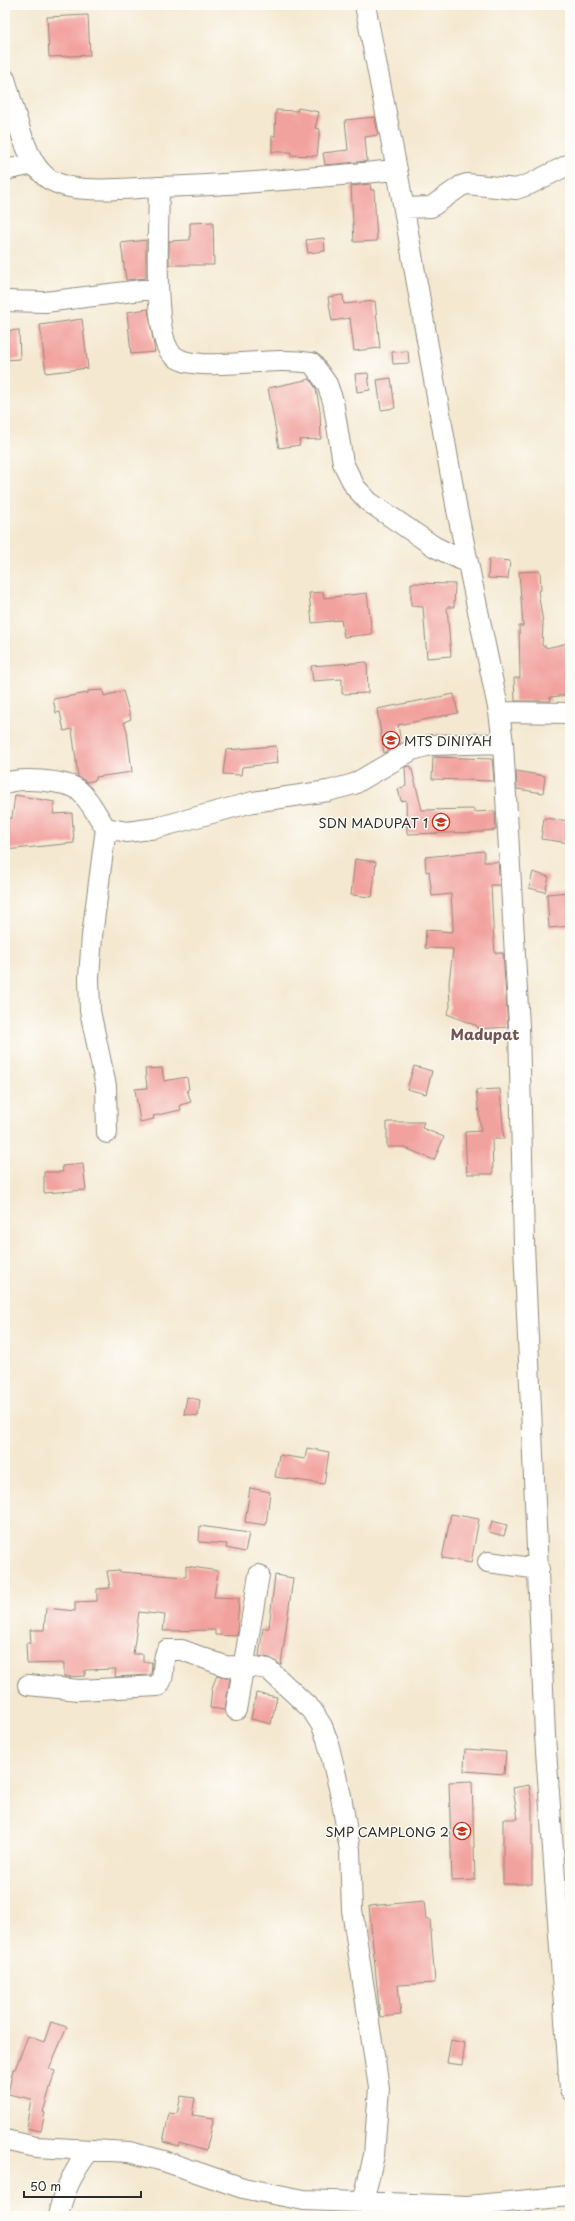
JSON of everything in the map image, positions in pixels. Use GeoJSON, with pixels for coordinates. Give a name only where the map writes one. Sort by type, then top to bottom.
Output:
{"type":"FeatureCollection","features":[{"type":"Feature","properties":{"kind":"street"},"geometry":{"type":"LineString","coordinates":[[364,5],[397,170],[468,563],[499,712],[503,743],[519,1026],[524,1260],[532,1462],[539,1569],[545,1736],[570,2090]]}},
{"type":"Feature","properties":{"kind":"street"},"geometry":{"type":"LineString","coordinates":[[5,79],[16,119],[34,164],[43,175],[53,181],[70,187],[160,187],[269,182],[397,170]]}},
{"type":"Feature","properties":{"kind":"street"},"geometry":{"type":"LineString","coordinates":[[5,170],[34,164]]}},
{"type":"Feature","properties":{"kind":"street"},"geometry":{"type":"LineString","coordinates":[[404,208],[431,207],[461,186],[467,184],[516,188],[530,184],[570,164]]}},
{"type":"Feature","properties":{"kind":"street"},"geometry":{"type":"LineString","coordinates":[[160,187],[158,288],[164,339],[171,352],[183,361],[204,364],[292,360],[312,363],[327,384],[333,401],[343,463],[354,487],[369,502],[435,547],[468,563]]}},
{"type":"Feature","properties":{"kind":"street"},"geometry":{"type":"LineString","coordinates":[[5,301],[45,302],[158,288]]}},
{"type":"Feature","properties":{"kind":"street"},"geometry":{"type":"LineString","coordinates":[[499,712],[570,713]]}},
{"type":"Feature","properties":{"kind":"street"},"geometry":{"type":"LineString","coordinates":[[5,784],[17,779],[65,784],[76,787],[106,828],[128,832],[156,828],[253,802],[328,791],[354,784],[412,750],[430,745],[503,743]]}},
{"type":"Feature","properties":{"kind":"street"},"geometry":{"type":"LineString","coordinates":[[106,828],[92,936],[89,978],[90,1011],[106,1086],[107,1134]]}},
{"type":"Feature","properties":{"kind":"street"},"geometry":{"type":"LineString","coordinates":[[488,1562],[539,1569]]}},
{"type":"Feature","properties":{"kind":"street"},"geometry":{"type":"LineString","coordinates":[[236,1710],[245,1667],[259,1575]]}},
{"type":"Feature","properties":{"kind":"street"},"geometry":{"type":"LineString","coordinates":[[28,1685],[79,1690],[158,1686],[162,1682],[164,1656],[167,1650],[182,1650],[225,1666],[268,1669],[312,1710],[322,1726],[327,1739],[341,1796],[350,1850],[352,1910],[378,2088],[374,2155],[363,2203]]}},
{"type":"Feature","properties":{"kind":"street"},"geometry":{"type":"LineString","coordinates":[[5,2140],[36,2147],[129,2152],[164,2161],[242,2188],[304,2200],[468,2206],[570,2196]]}},
{"type":"Feature","properties":{"kind":"street"},"geometry":{"type":"LineString","coordinates":[[58,2216],[64,2196],[79,2163],[89,2150]]}},
{"type":"Feature","properties":{"kind":"building"},"geometry":{"type":"Polygon","coordinates":[[[88,15],[90,55],[49,57],[47,17],[88,15]]]}},
{"type":"Feature","properties":{"kind":"building"},"geometry":{"type":"Polygon","coordinates":[[[298,108],[319,112],[315,128],[320,129],[317,156],[290,155],[291,152],[272,152],[272,136],[275,136],[276,110],[297,111],[298,108]]]}},
{"type":"Feature","properties":{"kind":"building"},"geometry":{"type":"Polygon","coordinates":[[[375,117],[378,135],[365,137],[367,161],[325,165],[323,153],[348,150],[345,120],[375,117]]]}},
{"type":"Feature","properties":{"kind":"building"},"geometry":{"type":"Polygon","coordinates":[[[370,184],[371,190],[374,190],[377,241],[354,242],[351,186],[370,184]]]}},
{"type":"Feature","properties":{"kind":"building"},"geometry":{"type":"Polygon","coordinates":[[[213,222],[214,265],[169,265],[169,241],[190,240],[190,223],[213,222]]]}},
{"type":"Feature","properties":{"kind":"building"},"geometry":{"type":"Polygon","coordinates":[[[324,238],[325,251],[308,253],[306,240],[324,238]]]}},
{"type":"Feature","properties":{"kind":"building"},"geometry":{"type":"Polygon","coordinates":[[[146,240],[146,278],[126,280],[121,243],[146,240]]]}},
{"type":"Feature","properties":{"kind":"building"},"geometry":{"type":"Polygon","coordinates":[[[343,295],[344,304],[375,301],[380,348],[354,351],[350,318],[332,321],[328,297],[343,295]]]}},
{"type":"Feature","properties":{"kind":"building"},"geometry":{"type":"Polygon","coordinates":[[[148,309],[155,352],[131,354],[127,312],[148,309]]]}},
{"type":"Feature","properties":{"kind":"building"},"geometry":{"type":"Polygon","coordinates":[[[82,319],[88,368],[46,373],[40,325],[82,319]]]}},
{"type":"Feature","properties":{"kind":"building"},"geometry":{"type":"Polygon","coordinates":[[[19,330],[20,359],[5,360],[5,331],[19,330]]]}},
{"type":"Feature","properties":{"kind":"building"},"geometry":{"type":"Polygon","coordinates":[[[408,351],[409,363],[393,364],[392,352],[408,351]]]}},
{"type":"Feature","properties":{"kind":"building"},"geometry":{"type":"Polygon","coordinates":[[[368,373],[370,390],[357,392],[355,374],[368,373]]]}},
{"type":"Feature","properties":{"kind":"building"},"geometry":{"type":"Polygon","coordinates":[[[391,378],[395,408],[381,410],[377,380],[391,378]]]}},
{"type":"Feature","properties":{"kind":"building"},"geometry":{"type":"Polygon","coordinates":[[[310,379],[316,389],[320,411],[321,439],[299,440],[300,445],[279,448],[268,388],[310,379]]]}},
{"type":"Feature","properties":{"kind":"building"},"geometry":{"type":"Polygon","coordinates":[[[489,559],[510,561],[508,579],[488,578],[489,559]]]}},
{"type":"Feature","properties":{"kind":"building"},"geometry":{"type":"Polygon","coordinates":[[[540,571],[541,590],[538,591],[543,623],[542,646],[546,646],[546,648],[568,643],[570,654],[570,672],[568,672],[569,695],[550,697],[551,701],[515,701],[514,678],[520,678],[519,626],[523,626],[519,572],[540,571]]]}},
{"type":"Feature","properties":{"kind":"building"},"geometry":{"type":"Polygon","coordinates":[[[411,583],[455,584],[454,607],[447,607],[451,656],[427,658],[423,607],[411,606],[411,583]]]}},
{"type":"Feature","properties":{"kind":"building"},"geometry":{"type":"Polygon","coordinates":[[[323,592],[324,598],[367,593],[372,634],[344,637],[341,620],[312,623],[309,593],[323,592]]]}},
{"type":"Feature","properties":{"kind":"building"},"geometry":{"type":"Polygon","coordinates":[[[367,662],[368,693],[342,694],[342,679],[313,681],[311,666],[367,662]]]}},
{"type":"Feature","properties":{"kind":"building"},"geometry":{"type":"Polygon","coordinates":[[[103,690],[104,696],[123,691],[131,719],[124,722],[127,731],[132,772],[96,777],[96,780],[87,782],[78,777],[72,729],[64,731],[60,712],[56,713],[53,699],[88,693],[88,691],[103,690]]]}},
{"type":"Feature","properties":{"kind":"building","name":"MTS DINIYAH"},"geometry":{"type":"Polygon","coordinates":[[[454,694],[458,713],[398,725],[401,743],[384,753],[377,709],[454,694]]]}},
{"type":"Feature","properties":{"kind":"building"},"geometry":{"type":"Polygon","coordinates":[[[276,746],[278,763],[242,767],[241,775],[223,774],[226,750],[276,746]]]}},
{"type":"Feature","properties":{"kind":"building","name":"SDN MADUPAT 1"},"geometry":{"type":"Polygon","coordinates":[[[433,757],[492,759],[494,781],[432,779],[433,757]]]}},
{"type":"Feature","properties":{"kind":"building","name":"SDN MADUPAT 1"},"geometry":{"type":"Polygon","coordinates":[[[411,766],[422,810],[474,809],[474,812],[495,811],[496,830],[483,832],[407,834],[406,800],[401,801],[398,789],[406,786],[405,767],[411,766]]]}},
{"type":"Feature","properties":{"kind":"building"},"geometry":{"type":"Polygon","coordinates":[[[516,771],[545,776],[543,793],[517,789],[516,771]]]}},
{"type":"Feature","properties":{"kind":"building"},"geometry":{"type":"Polygon","coordinates":[[[15,795],[55,802],[53,814],[72,813],[74,843],[5,850],[5,819],[12,818],[15,795]]]}},
{"type":"Feature","properties":{"kind":"building"},"geometry":{"type":"Polygon","coordinates":[[[544,818],[570,821],[570,843],[541,839],[544,818]]]}},
{"type":"Feature","properties":{"kind":"building"},"geometry":{"type":"Polygon","coordinates":[[[484,851],[484,862],[498,862],[500,885],[491,885],[493,926],[495,953],[503,953],[508,1027],[478,1029],[477,1026],[447,1014],[450,1007],[449,983],[453,949],[425,948],[426,930],[453,932],[453,926],[451,894],[432,896],[429,871],[426,872],[425,857],[484,851]]]}},
{"type":"Feature","properties":{"kind":"building"},"geometry":{"type":"Polygon","coordinates":[[[355,859],[376,862],[372,897],[351,895],[355,859]]]}},
{"type":"Feature","properties":{"kind":"building"},"geometry":{"type":"Polygon","coordinates":[[[533,872],[549,877],[545,892],[529,888],[533,872]]]}},
{"type":"Feature","properties":{"kind":"building"},"geometry":{"type":"Polygon","coordinates":[[[570,892],[570,926],[549,928],[547,894],[570,892]]]}},
{"type":"Feature","properties":{"kind":"building"},"geometry":{"type":"Polygon","coordinates":[[[414,1066],[432,1071],[426,1094],[407,1089],[414,1066]]]}},
{"type":"Feature","properties":{"kind":"building"},"geometry":{"type":"Polygon","coordinates":[[[162,1068],[164,1081],[187,1077],[189,1089],[187,1090],[191,1102],[180,1105],[181,1110],[153,1116],[154,1119],[140,1122],[135,1089],[147,1088],[145,1069],[162,1068]]]}},
{"type":"Feature","properties":{"kind":"building"},"geometry":{"type":"Polygon","coordinates":[[[500,1089],[504,1139],[492,1139],[493,1174],[467,1174],[465,1132],[481,1131],[476,1090],[500,1089]]]}},
{"type":"Feature","properties":{"kind":"building"},"geometry":{"type":"Polygon","coordinates":[[[387,1122],[424,1122],[422,1128],[444,1137],[434,1160],[403,1147],[387,1147],[387,1122]]]}},
{"type":"Feature","properties":{"kind":"building"},"geometry":{"type":"Polygon","coordinates":[[[83,1164],[86,1190],[44,1193],[44,1172],[63,1172],[62,1166],[83,1164]]]}},
{"type":"Feature","properties":{"kind":"building"},"geometry":{"type":"Polygon","coordinates":[[[187,1397],[200,1400],[198,1416],[184,1414],[187,1397]]]}},
{"type":"Feature","properties":{"kind":"building"},"geometry":{"type":"Polygon","coordinates":[[[307,1448],[329,1452],[324,1484],[275,1477],[279,1455],[305,1459],[307,1448]]]}},
{"type":"Feature","properties":{"kind":"building"},"geometry":{"type":"Polygon","coordinates":[[[250,1488],[270,1492],[266,1525],[245,1522],[250,1488]]]}},
{"type":"Feature","properties":{"kind":"building"},"geometry":{"type":"Polygon","coordinates":[[[451,1514],[479,1519],[471,1563],[442,1558],[451,1514]]]}},
{"type":"Feature","properties":{"kind":"building"},"geometry":{"type":"Polygon","coordinates":[[[492,1521],[507,1525],[504,1536],[489,1532],[492,1521]]]}},
{"type":"Feature","properties":{"kind":"building"},"geometry":{"type":"Polygon","coordinates":[[[200,1526],[249,1533],[245,1552],[226,1548],[227,1544],[199,1542],[200,1526]]]}},
{"type":"Feature","properties":{"kind":"building"},"geometry":{"type":"Polygon","coordinates":[[[186,1566],[218,1571],[214,1597],[239,1598],[237,1636],[215,1635],[215,1630],[163,1631],[165,1615],[139,1612],[133,1654],[143,1654],[143,1662],[152,1662],[151,1675],[115,1677],[116,1669],[85,1670],[85,1676],[64,1677],[64,1663],[27,1664],[26,1643],[31,1643],[30,1630],[44,1630],[46,1608],[75,1611],[75,1602],[97,1601],[97,1589],[110,1588],[107,1571],[120,1570],[120,1572],[186,1577],[186,1566]]]}},
{"type":"Feature","properties":{"kind":"building"},"geometry":{"type":"Polygon","coordinates":[[[275,1575],[293,1578],[281,1665],[270,1658],[259,1656],[263,1628],[269,1628],[275,1575]]]}},
{"type":"Feature","properties":{"kind":"building"},"geometry":{"type":"Polygon","coordinates":[[[217,1675],[230,1678],[225,1710],[210,1708],[212,1688],[217,1675]]]}},
{"type":"Feature","properties":{"kind":"building"},"geometry":{"type":"Polygon","coordinates":[[[256,1693],[277,1697],[271,1724],[251,1719],[256,1693]]]}},
{"type":"Feature","properties":{"kind":"building"},"geometry":{"type":"Polygon","coordinates":[[[465,1749],[506,1752],[504,1774],[464,1771],[465,1749]]]}},
{"type":"Feature","properties":{"kind":"building","name":"SMP CAMPLONG 2"},"geometry":{"type":"Polygon","coordinates":[[[472,1781],[475,1880],[452,1881],[449,1782],[472,1781]]]}},
{"type":"Feature","properties":{"kind":"building"},"geometry":{"type":"Polygon","coordinates":[[[529,1785],[532,1802],[532,1884],[503,1884],[503,1819],[518,1819],[513,1788],[529,1785]]]}},
{"type":"Feature","properties":{"kind":"building"},"geometry":{"type":"Polygon","coordinates":[[[424,1901],[426,1919],[430,1919],[435,1983],[398,1985],[401,2015],[380,2017],[369,1906],[424,1901]]]}},
{"type":"Feature","properties":{"kind":"building"},"geometry":{"type":"Polygon","coordinates":[[[51,2022],[67,2027],[49,2069],[55,2071],[43,2112],[45,2113],[41,2131],[26,2128],[31,2099],[8,2094],[13,2069],[15,2069],[28,2036],[44,2042],[51,2022]]]}},
{"type":"Feature","properties":{"kind":"building"},"geometry":{"type":"Polygon","coordinates":[[[451,2040],[465,2043],[462,2065],[447,2063],[451,2040]]]}},
{"type":"Feature","properties":{"kind":"building"},"geometry":{"type":"Polygon","coordinates":[[[181,2096],[195,2098],[192,2115],[214,2118],[206,2151],[179,2143],[179,2146],[163,2142],[169,2113],[177,2114],[181,2096]]]}},
{"type":"Feature","properties":{"kind":"place","name":"MTS DINIYAH"},"geometry":{"type":"Point","coordinates":[391,740]}},
{"type":"Feature","properties":{"kind":"place","name":"SDN MADUPAT 1"},"geometry":{"type":"Point","coordinates":[441,822]}},
{"type":"Feature","properties":{"kind":"place","name":"SMP CAMPLONG 2"},"geometry":{"type":"Point","coordinates":[462,1831]}},
{"type":"Feature","properties":{"kind":"district","name":"Madupat"},"geometry":{"type":"Point","coordinates":[485,1033]}}]}
